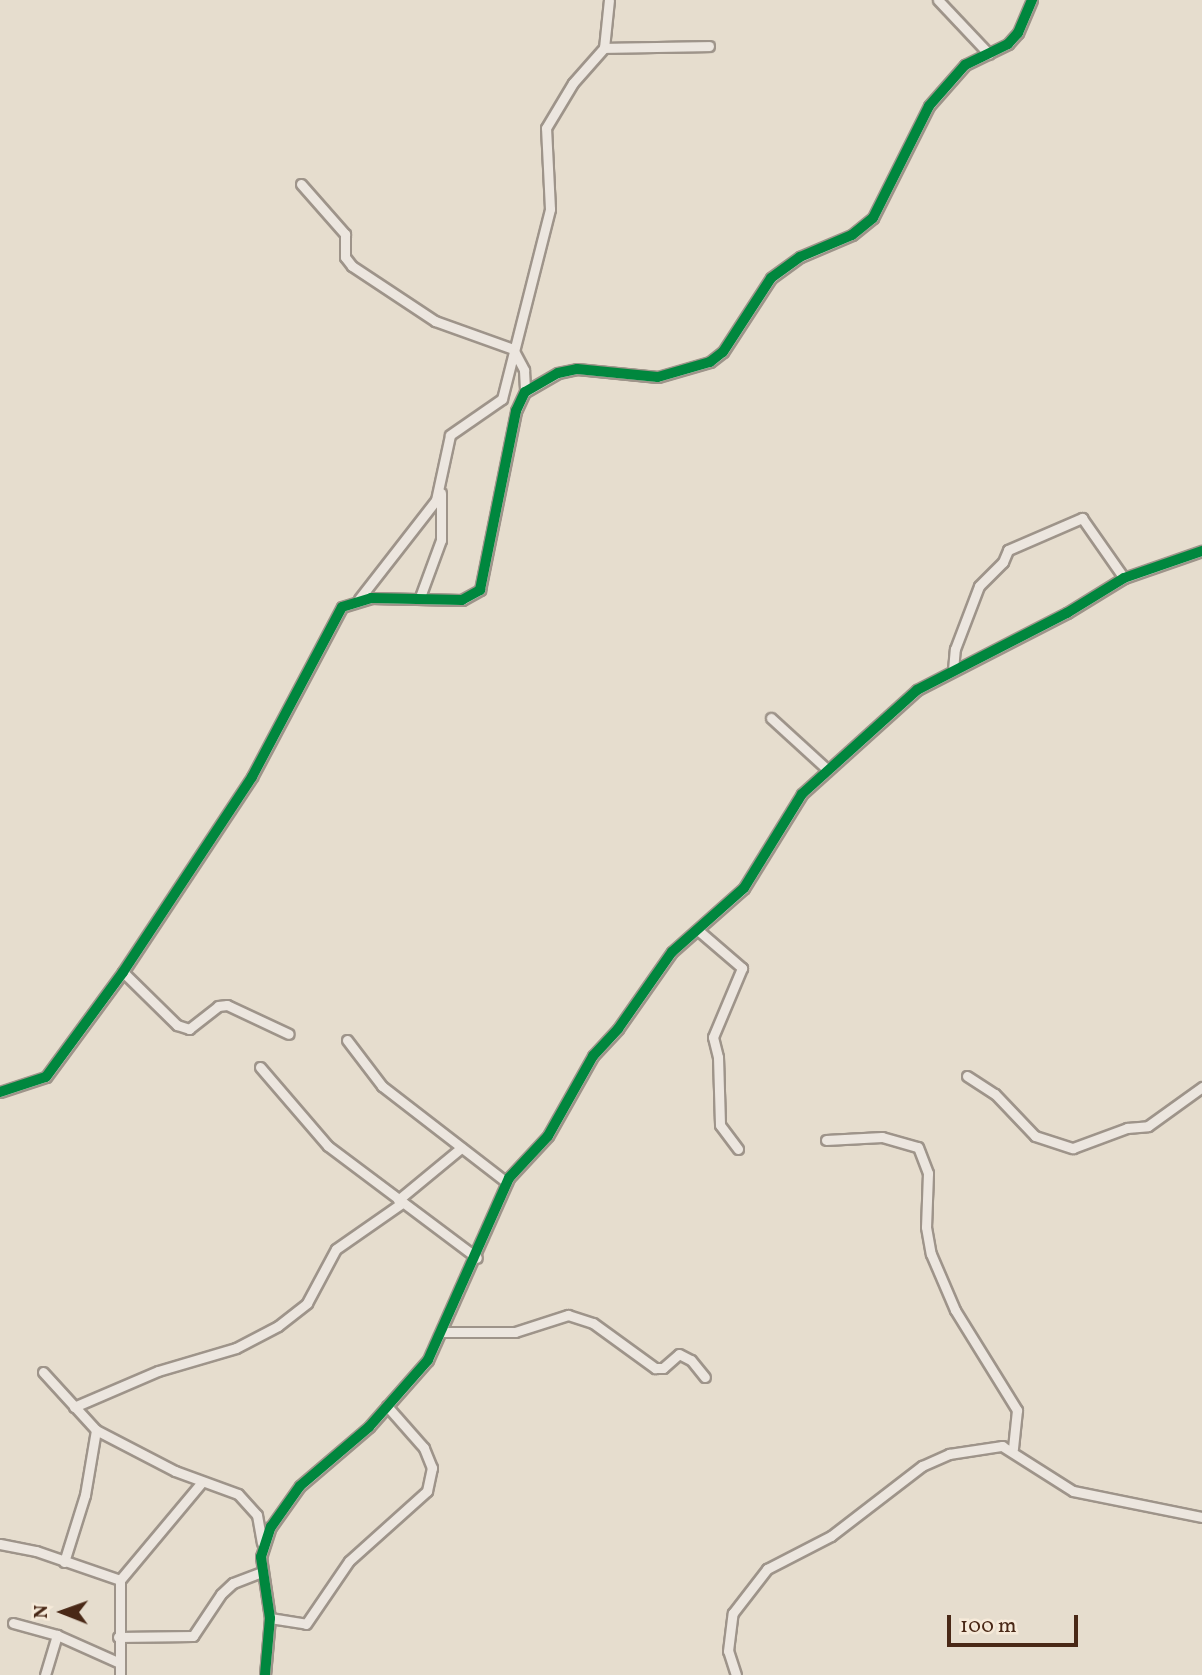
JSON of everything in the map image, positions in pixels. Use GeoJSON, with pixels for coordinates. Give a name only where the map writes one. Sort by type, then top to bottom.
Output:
{"type":"FeatureCollection","features":[{"type":"Feature","properties":{"kind":"street"},"geometry":{"type":"LineString","coordinates":[[420,597],[440,540],[441,487],[447,440],[502,399],[550,209],[546,128],[566,92],[604,48],[609,0]]}},
{"type":"Feature","properties":{"kind":"street"},"geometry":{"type":"LineString","coordinates":[[938,0],[989,54]]}},
{"type":"Feature","properties":{"kind":"street"},"geometry":{"type":"LineString","coordinates":[[525,392],[558,373],[577,369],[658,377],[710,362],[733,338],[771,278],[800,257],[852,234],[873,218],[929,106],[965,65],[989,54],[1018,33],[1032,0]]}},
{"type":"Feature","properties":{"kind":"street"},"geometry":{"type":"LineString","coordinates":[[604,48],[709,46]]}},
{"type":"Feature","properties":{"kind":"street"},"geometry":{"type":"LineString","coordinates":[[301,184],[345,234],[345,257],[352,266],[435,321],[513,349],[524,370],[525,392],[516,411],[480,590],[462,600],[420,597],[359,599]]}},
{"type":"Feature","properties":{"kind":"street"},"geometry":{"type":"LineString","coordinates":[[0,1092],[46,1077],[123,972],[252,777],[336,614],[359,599],[423,521],[441,487]]}},
{"type":"Feature","properties":{"kind":"street"},"geometry":{"type":"LineString","coordinates":[[953,670],[955,649],[979,586],[1003,562],[1008,550],[1083,518],[1124,578]]}},
{"type":"Feature","properties":{"kind":"street"},"geometry":{"type":"LineString","coordinates":[[262,1543],[300,1486],[387,1406],[428,1360],[477,1258],[506,1182],[548,1136],[593,1056],[672,952],[699,931],[744,888],[793,807],[828,770],[890,711],[953,670],[1067,613],[1124,578],[1202,551]]}},
{"type":"Feature","properties":{"kind":"street"},"geometry":{"type":"LineString","coordinates":[[771,718],[828,770]]}},
{"type":"Feature","properties":{"kind":"street"},"geometry":{"type":"LineString","coordinates":[[699,931],[742,968],[713,1037],[719,1056],[720,1125],[738,1149]]}},
{"type":"Feature","properties":{"kind":"street"},"geometry":{"type":"LineString","coordinates":[[123,972],[177,1025],[189,1028],[218,1006],[228,1004],[289,1034]]}},
{"type":"Feature","properties":{"kind":"street"},"geometry":{"type":"LineString","coordinates":[[347,1040],[382,1086],[506,1182]]}},
{"type":"Feature","properties":{"kind":"street"},"geometry":{"type":"LineString","coordinates":[[260,1067],[328,1146],[477,1258]]}},
{"type":"Feature","properties":{"kind":"street"},"geometry":{"type":"LineString","coordinates":[[967,1076],[995,1094],[1035,1136],[1073,1148],[1127,1128],[1148,1126],[1202,1087]]}},
{"type":"Feature","properties":{"kind":"street"},"geometry":{"type":"LineString","coordinates":[[826,1140],[882,1137],[918,1147],[928,1173],[926,1227],[931,1254],[955,1310],[1017,1410],[1013,1450]]}},
{"type":"Feature","properties":{"kind":"street"},"geometry":{"type":"LineString","coordinates":[[74,1406],[158,1370],[236,1348],[278,1326],[307,1303],[336,1250],[400,1201],[461,1148]]}},
{"type":"Feature","properties":{"kind":"street"},"geometry":{"type":"LineString","coordinates":[[443,1332],[515,1332],[568,1315],[593,1323],[655,1368],[663,1368],[679,1354],[691,1360],[705,1377]]}},
{"type":"Feature","properties":{"kind":"street"},"geometry":{"type":"LineString","coordinates":[[43,1372],[96,1430],[201,1483],[228,1489],[250,1504],[262,1543],[262,1572],[270,1618],[265,1675]]}},
{"type":"Feature","properties":{"kind":"street"},"geometry":{"type":"LineString","coordinates":[[270,1618],[306,1624],[349,1561],[427,1491],[432,1468],[424,1448],[387,1406]]}},
{"type":"Feature","properties":{"kind":"street"},"geometry":{"type":"LineString","coordinates":[[64,1562],[85,1495],[96,1430]]}},
{"type":"Feature","properties":{"kind":"street"},"geometry":{"type":"LineString","coordinates":[[736,1675],[728,1651],[733,1614],[767,1569],[852,1523],[935,1458],[983,1446],[1013,1450],[1073,1491],[1202,1517]]}},
{"type":"Feature","properties":{"kind":"street"},"geometry":{"type":"LineString","coordinates":[[120,1675],[120,1580],[201,1483]]}},
{"type":"Feature","properties":{"kind":"street"},"geometry":{"type":"LineString","coordinates":[[0,1544],[120,1580]]}},
{"type":"Feature","properties":{"kind":"street"},"geometry":{"type":"LineString","coordinates":[[118,1637],[193,1636],[221,1594],[233,1583],[262,1572]]}},
{"type":"Feature","properties":{"kind":"street"},"geometry":{"type":"LineString","coordinates":[[13,1623],[57,1636],[120,1663]]}},
{"type":"Feature","properties":{"kind":"street"},"geometry":{"type":"LineString","coordinates":[[46,1675],[57,1636]]}},
{"type":"Feature","properties":{"kind":"cycle path"},"geometry":{"type":"LineString","coordinates":[[0,1092],[46,1077],[123,972],[252,777],[342,607],[371,598],[462,600],[480,590],[516,411],[525,392],[558,373],[577,369],[658,377],[710,362],[723,352],[771,278],[800,257],[852,235],[873,218],[929,106],[965,65],[1008,44],[1018,33],[1032,0]]}},
{"type":"Feature","properties":{"kind":"cycle path"},"geometry":{"type":"LineString","coordinates":[[265,1675],[270,1618],[261,1557],[271,1527],[300,1486],[369,1427],[428,1360],[509,1178],[548,1136],[593,1056],[618,1029],[672,952],[744,888],[802,794],[917,690],[1067,613],[1124,578],[1202,551]]}}]}
